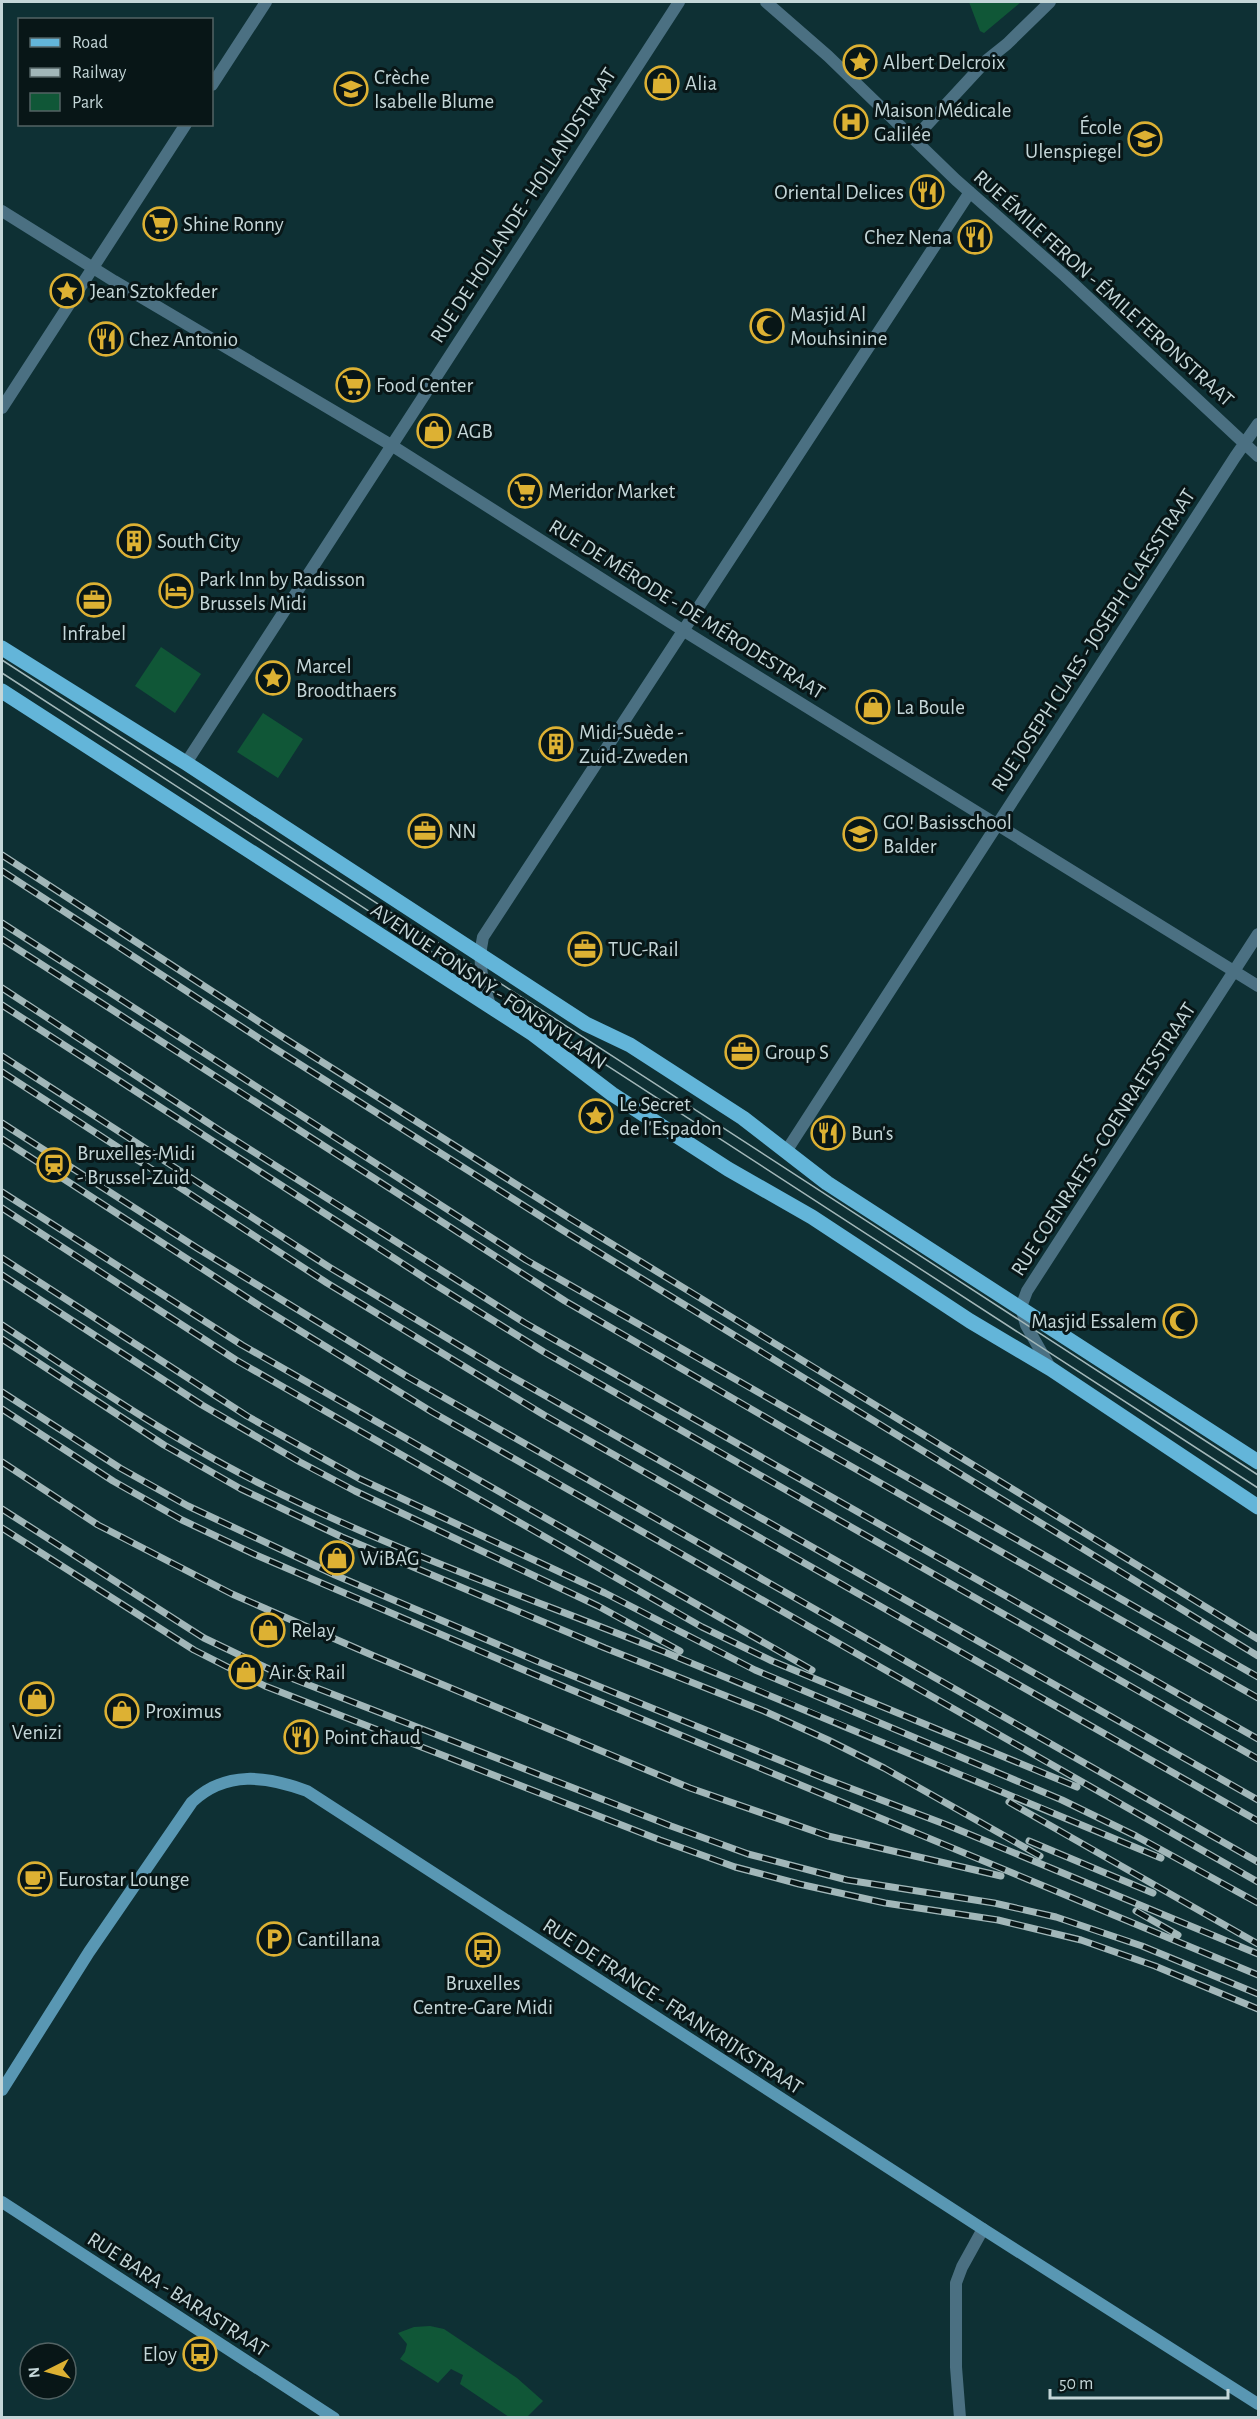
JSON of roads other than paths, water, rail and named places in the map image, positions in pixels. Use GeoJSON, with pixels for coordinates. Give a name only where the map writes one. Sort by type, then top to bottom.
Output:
{"type":"FeatureCollection","features":[{"type":"Feature","properties":{"kind":"main road","name":"AVENUE FONSNY - FONSNYLAAN"},"geometry":{"type":"LineString","coordinates":[[2,648],[186,763],[586,1024],[630,1046],[743,1118],[827,1183],[1258,1462]]}},
{"type":"Feature","properties":{"kind":"main road","name":"AVENUE FONSNY - FONSNYLAAN"},"geometry":{"type":"LineString","coordinates":[[2,691],[533,1035],[612,1094],[728,1169],[812,1217],[970,1321],[1051,1369],[1258,1507]]}},
{"type":"Feature","properties":{"kind":"street"},"geometry":{"type":"LineString","coordinates":[[213,83],[266,2]]}},
{"type":"Feature","properties":{"kind":"street","name":"RUE DE HOLLANDE - HOLLANDSTRAAT"},"geometry":{"type":"LineString","coordinates":[[186,763],[678,2]]}},
{"type":"Feature","properties":{"kind":"street","name":"RUE ÉMILE FERON - ÉMILE FERONSTRAAT"},"geometry":{"type":"LineString","coordinates":[[766,2],[828,56],[970,192],[1065,276],[1258,456]]}},
{"type":"Feature","properties":{"kind":"street"},"geometry":{"type":"LineString","coordinates":[[914,138],[987,60],[1050,2]]}},
{"type":"Feature","properties":{"kind":"street"},"geometry":{"type":"LineString","coordinates":[[2,408],[185,126]]}},
{"type":"Feature","properties":{"kind":"street"},"geometry":{"type":"LineString","coordinates":[[491,1008],[482,978],[479,954],[483,937],[970,192]]}},
{"type":"Feature","properties":{"kind":"street","name":"RUE DE MÉRODE - DE MÉRODESTRAAT"},"geometry":{"type":"LineString","coordinates":[[2,211],[92,268],[391,445],[684,631],[1258,986]]}},
{"type":"Feature","properties":{"kind":"street","name":"RUE JOSEPH CLAES - JOSEPH CLAESSTRAAT"},"geometry":{"type":"LineString","coordinates":[[787,1150],[1258,424]]}},
{"type":"Feature","properties":{"kind":"street","name":"RUE COENRAETS - COENRAETSSTRAAT"},"geometry":{"type":"LineString","coordinates":[[1051,1369],[1026,1325],[1021,1307],[1027,1291],[1258,934]]}},
{"type":"Feature","properties":{"kind":"street","name":"RUE DE FRANCE - FRANKRIJKSTRAAT"},"geometry":{"type":"LineString","coordinates":[[2,2090],[101,1935],[173,1828],[198,1796],[229,1781],[270,1779],[307,1791],[983,2229],[1258,2404]]}},
{"type":"Feature","properties":{"kind":"street","name":"RUE BARA - BARASTRAAT"},"geometry":{"type":"LineString","coordinates":[[2,2202],[334,2418]]}},
{"type":"Feature","properties":{"kind":"street"},"geometry":{"type":"LineString","coordinates":[[960,2418],[956,2367],[956,2283],[983,2229]]}},
{"type":"Feature","properties":{"kind":"tram line"},"geometry":{"type":"LineString","coordinates":[[2,660],[1258,1475]]}},
{"type":"Feature","properties":{"kind":"tram line"},"geometry":{"type":"LineString","coordinates":[[2,673],[1258,1488]]}},
{"type":"Feature","properties":{"kind":"railway"},"geometry":{"type":"LineString","coordinates":[[2,855],[281,1036],[571,1219],[1258,1639]]}},
{"type":"Feature","properties":{"kind":"railway"},"geometry":{"type":"LineString","coordinates":[[2,871],[274,1048],[564,1231],[1258,1656]]}},
{"type":"Feature","properties":{"kind":"railway"},"geometry":{"type":"LineString","coordinates":[[2,923],[526,1260],[1258,1677]]}},
{"type":"Feature","properties":{"kind":"railway"},"geometry":{"type":"LineString","coordinates":[[2,939],[565,1301],[1258,1698]]}},
{"type":"Feature","properties":{"kind":"railway"},"geometry":{"type":"LineString","coordinates":[[2,988],[219,1130],[525,1323],[1258,1739]]}},
{"type":"Feature","properties":{"kind":"railway"},"geometry":{"type":"LineString","coordinates":[[2,1005],[431,1282],[544,1352],[1258,1759]]}},
{"type":"Feature","properties":{"kind":"railway"},"geometry":{"type":"LineString","coordinates":[[2,1056],[329,1267],[502,1371],[1258,1800]]}},
{"type":"Feature","properties":{"kind":"railway"},"geometry":{"type":"LineString","coordinates":[[2,1072],[327,1283],[544,1415],[1258,1821]]}},
{"type":"Feature","properties":{"kind":"railway"},"geometry":{"type":"LineString","coordinates":[[2,1123],[197,1248],[408,1377],[1258,1862]]}},
{"type":"Feature","properties":{"kind":"railway"},"geometry":{"type":"LineString","coordinates":[[2,1139],[263,1308],[432,1412],[1258,1882]]}},
{"type":"Feature","properties":{"kind":"railway"},"geometry":{"type":"LineString","coordinates":[[2,1192],[242,1345],[812,1670]]}},
{"type":"Feature","properties":{"kind":"railway"},"geometry":{"type":"LineString","coordinates":[[2,1208],[236,1360],[702,1627],[772,1661],[1077,1787]]}},
{"type":"Feature","properties":{"kind":"railway"},"geometry":{"type":"LineString","coordinates":[[2,1258],[247,1416],[360,1479],[605,1593],[755,1670],[1062,1800],[1136,1836],[1258,1903]]}},
{"type":"Feature","properties":{"kind":"railway"},"geometry":{"type":"LineString","coordinates":[[2,1275],[202,1405],[300,1462],[355,1491],[598,1606],[680,1651]]}},
{"type":"Feature","properties":{"kind":"railway"},"geometry":{"type":"LineString","coordinates":[[2,1325],[125,1406],[220,1463],[353,1528],[662,1651],[1161,1858]]}},
{"type":"Feature","properties":{"kind":"railway"},"geometry":{"type":"LineString","coordinates":[[2,1339],[164,1445],[241,1489],[342,1537],[605,1648],[764,1711],[828,1740],[884,1768],[1040,1856]]}},
{"type":"Feature","properties":{"kind":"railway"},"geometry":{"type":"LineString","coordinates":[[2,1392],[120,1468],[188,1506],[335,1575],[539,1662],[826,1779],[947,1825],[1258,1954]]}},
{"type":"Feature","properties":{"kind":"railway"},"geometry":{"type":"LineString","coordinates":[[2,1409],[113,1481],[182,1520],[256,1555],[531,1673],[1258,1975]]}},
{"type":"Feature","properties":{"kind":"railway"},"geometry":{"type":"LineString","coordinates":[[2,1462],[98,1525],[232,1594],[690,1788],[828,1836],[1001,1876]]}},
{"type":"Feature","properties":{"kind":"railway"},"geometry":{"type":"LineString","coordinates":[[2,1509],[204,1638],[273,1671],[671,1826],[748,1854],[847,1880],[994,1903],[1056,1917],[1142,1946],[1258,1994]]}},
{"type":"Feature","properties":{"kind":"railway"},"geometry":{"type":"LineString","coordinates":[[2,1528],[194,1650],[265,1686],[660,1840],[735,1867],[799,1884],[885,1903],[998,1920],[1081,1940],[1155,1966],[1258,2009]]}},
{"type":"Feature","properties":{"kind":"railway"},"geometry":{"type":"LineString","coordinates":[[1009,1802],[1258,1944]]}},
{"type":"Feature","properties":{"kind":"railway"},"geometry":{"type":"LineString","coordinates":[[1029,1841],[1153,1893]]}},
{"type":"Feature","properties":{"kind":"railway"},"geometry":{"type":"LineString","coordinates":[[1136,1911],[1178,1935]]}},
{"type":"Feature","properties":{"kind":"place","name":"Albert Delcroix"},"geometry":{"type":"Point","coordinates":[860,62]}},
{"type":"Feature","properties":{"kind":"place","name":"Alia"},"geometry":{"type":"Point","coordinates":[662,83]}},
{"type":"Feature","properties":{"kind":"place","name":"Crèche Isabelle Blume"},"geometry":{"type":"Point","coordinates":[351,89]}},
{"type":"Feature","properties":{"kind":"place","name":"Maison Médicale Galilée"},"geometry":{"type":"Point","coordinates":[851,122]}},
{"type":"Feature","properties":{"kind":"place","name":"École Ulenspiegel"},"geometry":{"type":"Point","coordinates":[1145,139]}},
{"type":"Feature","properties":{"kind":"place","name":"Oriental Delices"},"geometry":{"type":"Point","coordinates":[927,192]}},
{"type":"Feature","properties":{"kind":"place","name":"Shine Ronny"},"geometry":{"type":"Point","coordinates":[160,224]}},
{"type":"Feature","properties":{"kind":"place","name":"Chez Nena"},"geometry":{"type":"Point","coordinates":[975,237]}},
{"type":"Feature","properties":{"kind":"place","name":"Jean Sztokfeder"},"geometry":{"type":"Point","coordinates":[67,291]}},
{"type":"Feature","properties":{"kind":"place","name":"Masjid Al Mouhsinine"},"geometry":{"type":"Point","coordinates":[767,326]}},
{"type":"Feature","properties":{"kind":"place","name":"Chez Antonio"},"geometry":{"type":"Point","coordinates":[106,339]}},
{"type":"Feature","properties":{"kind":"place","name":"Food Center"},"geometry":{"type":"Point","coordinates":[353,385]}},
{"type":"Feature","properties":{"kind":"place","name":"AGB"},"geometry":{"type":"Point","coordinates":[434,431]}},
{"type":"Feature","properties":{"kind":"place","name":"Meridor Market"},"geometry":{"type":"Point","coordinates":[525,491]}},
{"type":"Feature","properties":{"kind":"place","name":"South City"},"geometry":{"type":"Point","coordinates":[134,541]}},
{"type":"Feature","properties":{"kind":"place","name":"Park Inn by Radisson Brussels Midi"},"geometry":{"type":"Point","coordinates":[176,591]}},
{"type":"Feature","properties":{"kind":"place","name":"Infrabel"},"geometry":{"type":"Point","coordinates":[94,600]}},
{"type":"Feature","properties":{"kind":"place","name":"Marcel Broodthaers"},"geometry":{"type":"Point","coordinates":[273,678]}},
{"type":"Feature","properties":{"kind":"place","name":"La Boule"},"geometry":{"type":"Point","coordinates":[873,707]}},
{"type":"Feature","properties":{"kind":"place","name":"Midi-Suède - Zuid-Zweden"},"geometry":{"type":"Point","coordinates":[556,744]}},
{"type":"Feature","properties":{"kind":"place","name":"NN"},"geometry":{"type":"Point","coordinates":[425,831]}},
{"type":"Feature","properties":{"kind":"place","name":"GO! Basisschool Balder"},"geometry":{"type":"Point","coordinates":[860,834]}},
{"type":"Feature","properties":{"kind":"place","name":"TUC-Rail"},"geometry":{"type":"Point","coordinates":[585,949]}},
{"type":"Feature","properties":{"kind":"place","name":"Group S"},"geometry":{"type":"Point","coordinates":[742,1052]}},
{"type":"Feature","properties":{"kind":"place","name":"Le Secret de l'Espadon"},"geometry":{"type":"Point","coordinates":[596,1116]}},
{"type":"Feature","properties":{"kind":"place","name":"Bun's"},"geometry":{"type":"Point","coordinates":[828,1133]}},
{"type":"Feature","properties":{"kind":"place","name":"Bruxelles-Midi - Brussel-Zuid"},"geometry":{"type":"Point","coordinates":[54,1165]}},
{"type":"Feature","properties":{"kind":"place","name":"Masjid Essalem"},"geometry":{"type":"Point","coordinates":[1180,1321]}},
{"type":"Feature","properties":{"kind":"place","name":"WiBAG"},"geometry":{"type":"Point","coordinates":[337,1558]}},
{"type":"Feature","properties":{"kind":"place","name":"Relay"},"geometry":{"type":"Point","coordinates":[268,1630]}},
{"type":"Feature","properties":{"kind":"place","name":"Air & Rail"},"geometry":{"type":"Point","coordinates":[246,1672]}},
{"type":"Feature","properties":{"kind":"place","name":"Venizi"},"geometry":{"type":"Point","coordinates":[37,1699]}},
{"type":"Feature","properties":{"kind":"place","name":"Proximus"},"geometry":{"type":"Point","coordinates":[122,1711]}},
{"type":"Feature","properties":{"kind":"place","name":"Point chaud"},"geometry":{"type":"Point","coordinates":[301,1737]}},
{"type":"Feature","properties":{"kind":"place","name":"Eurostar Lounge"},"geometry":{"type":"Point","coordinates":[35,1879]}},
{"type":"Feature","properties":{"kind":"place","name":"Cantillana"},"geometry":{"type":"Point","coordinates":[274,1939]}},
{"type":"Feature","properties":{"kind":"place","name":"Bruxelles Centre-Gare Midi"},"geometry":{"type":"Point","coordinates":[483,1950]}},
{"type":"Feature","properties":{"kind":"place","name":"Eloy"},"geometry":{"type":"Point","coordinates":[200,2354]}}]}
